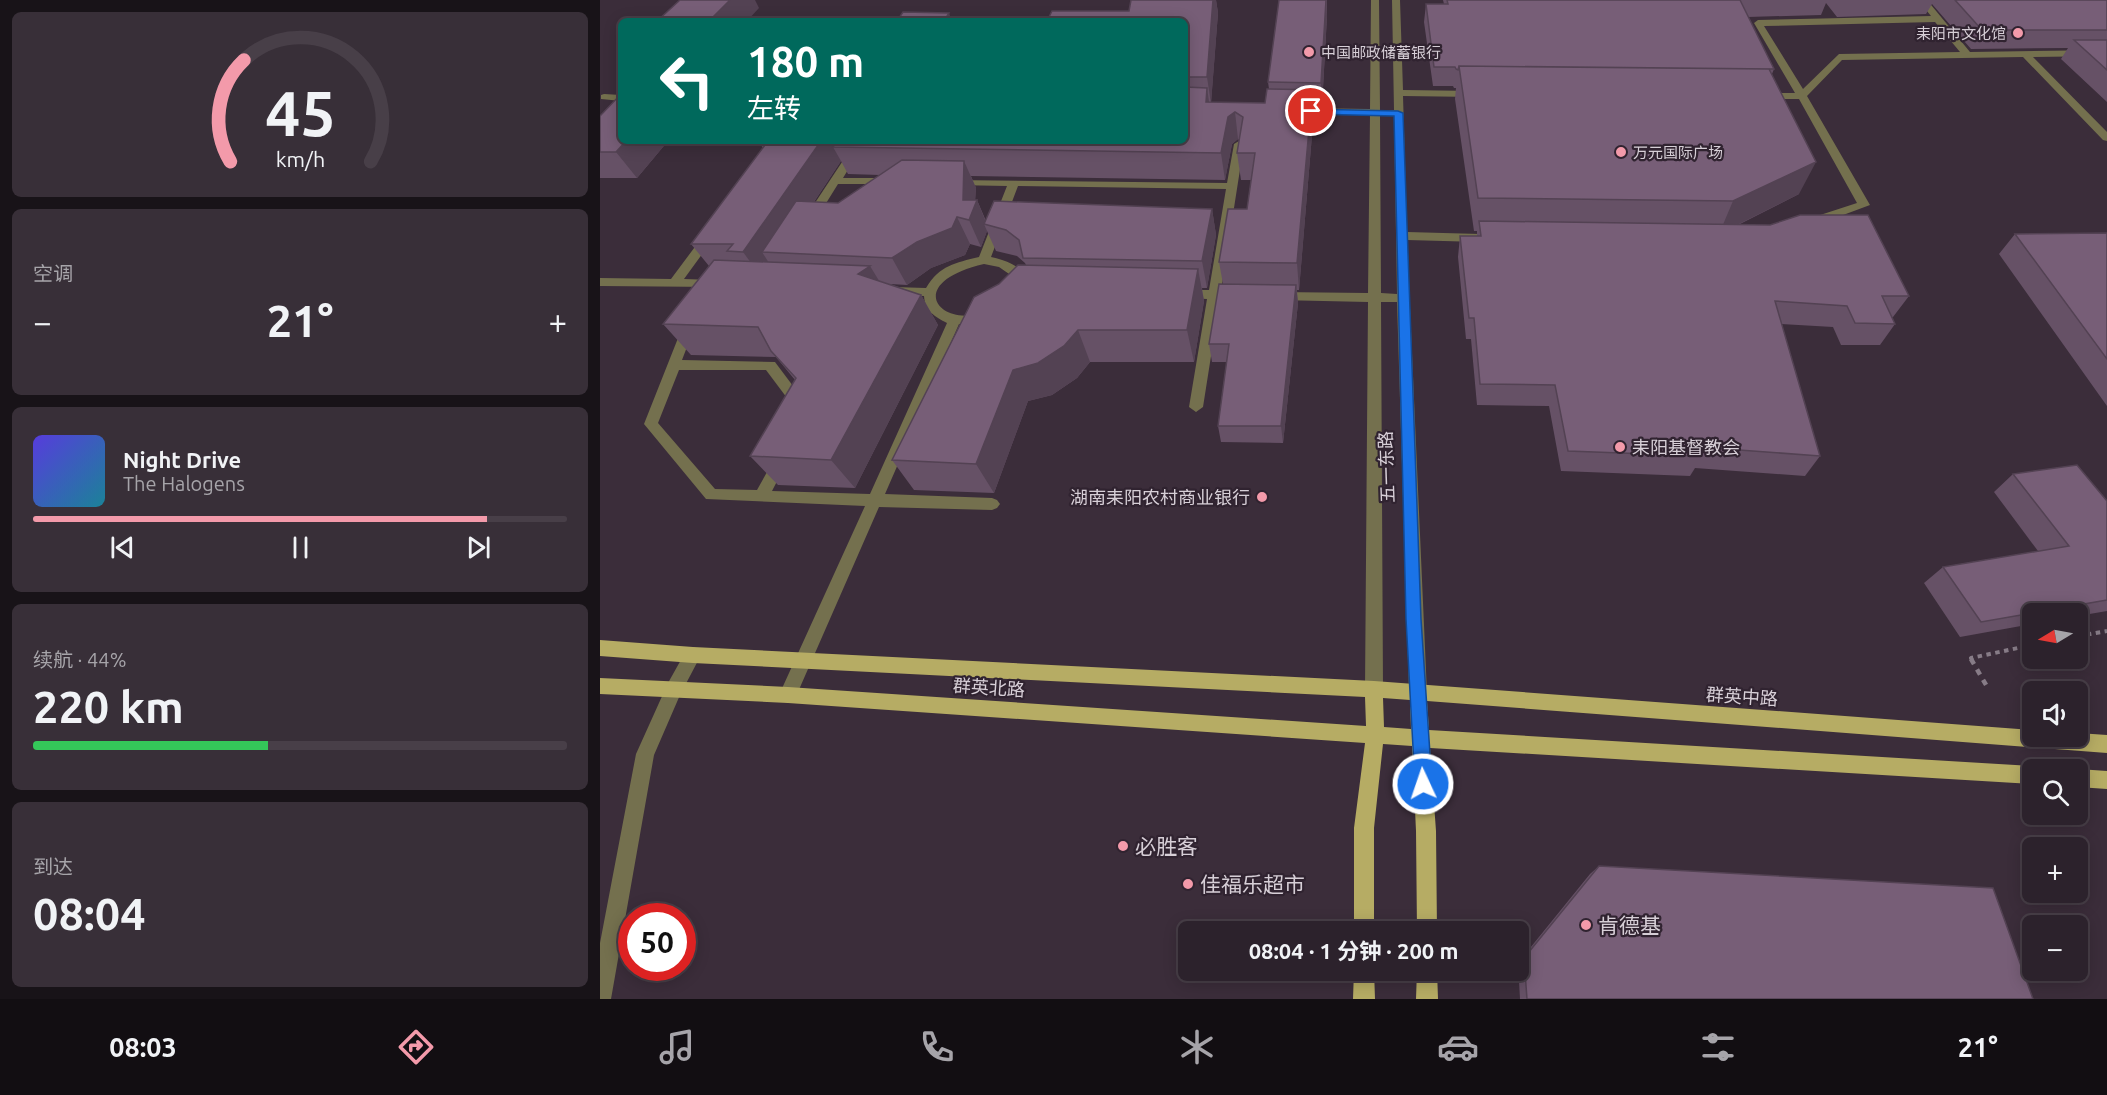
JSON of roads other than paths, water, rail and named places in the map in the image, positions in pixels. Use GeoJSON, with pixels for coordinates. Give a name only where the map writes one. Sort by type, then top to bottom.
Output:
{"type":"FeatureCollection","features":[{"type":"Feature","properties":{"kind":"main road","name":"群英北路"},"geometry":{"type":"LineString","coordinates":[[600,648],[693,655],[1374,689]]}},
{"type":"Feature","properties":{"kind":"main road","name":"群英北路"},"geometry":{"type":"LineString","coordinates":[[600,686],[788,695],[1375,733]]}},
{"type":"Feature","properties":{"kind":"main road","name":"群英中路"},"geometry":{"type":"LineString","coordinates":[[1374,689],[2107,744]]}},
{"type":"Feature","properties":{"kind":"main road","name":"五一东路"},"geometry":{"type":"LineString","coordinates":[[1364,921],[1364,828],[1375,733],[1374,689]]}},
{"type":"Feature","properties":{"kind":"main road","name":"五一东路"},"geometry":{"type":"LineString","coordinates":[[1418,693],[1426,831],[1426,921]]}},
{"type":"Feature","properties":{"kind":"main road"},"geometry":{"type":"LineString","coordinates":[[1375,733],[1420,738],[2022,775]]}},
{"type":"Feature","properties":{"kind":"main road"},"geometry":{"type":"LineString","coordinates":[[2088,779],[2107,780]]}},
{"type":"Feature","properties":{"kind":"main road"},"geometry":{"type":"LineString","coordinates":[[1364,981],[1364,999]]}},
{"type":"Feature","properties":{"kind":"main road"},"geometry":{"type":"LineString","coordinates":[[1427,981],[1427,999]]}},
{"type":"Feature","properties":{"kind":"street","name":"五一东路"},"geometry":{"type":"LineString","coordinates":[[1374,689],[1375,0]]}},
{"type":"Feature","properties":{"kind":"street","name":"五一东路"},"geometry":{"type":"LineString","coordinates":[[1396,0],[1401,236],[1418,693]]}},
{"type":"Feature","properties":{"kind":"street"},"geometry":{"type":"LineString","coordinates":[[1922,0],[1968,56]]}},
{"type":"Feature","properties":{"kind":"street"},"geometry":{"type":"LineString","coordinates":[[1801,227],[1864,204],[1758,23],[1830,18],[1938,19]]}},
{"type":"Feature","properties":{"kind":"street"},"geometry":{"type":"LineString","coordinates":[[1754,96],[1802,96],[1839,57],[2107,53]]}},
{"type":"Feature","properties":{"kind":"street"},"geometry":{"type":"LineString","coordinates":[[2026,55],[2107,138]]}},
{"type":"Feature","properties":{"kind":"street"},"geometry":{"type":"LineString","coordinates":[[1398,93],[1481,94]]}},
{"type":"Feature","properties":{"kind":"street"},"geometry":{"type":"LineString","coordinates":[[604,97],[618,98]]}},
{"type":"Feature","properties":{"kind":"street"},"geometry":{"type":"LineString","coordinates":[[1287,111],[1398,113]]}},
{"type":"Feature","properties":{"kind":"street"},"geometry":{"type":"LineString","coordinates":[[1196,407],[1239,144]]}},
{"type":"Feature","properties":{"kind":"street"},"geometry":{"type":"LineString","coordinates":[[804,228],[852,155]]}},
{"type":"Feature","properties":{"kind":"street"},"geometry":{"type":"LineString","coordinates":[[835,181],[907,182]]}},
{"type":"Feature","properties":{"kind":"street"},"geometry":{"type":"LineString","coordinates":[[942,182],[1232,186]]}},
{"type":"Feature","properties":{"kind":"street"},"geometry":{"type":"LineString","coordinates":[[984,260],[1014,183]]}},
{"type":"Feature","properties":{"kind":"street"},"geometry":{"type":"LineString","coordinates":[[674,284],[715,228]]}},
{"type":"Feature","properties":{"kind":"street"},"geometry":{"type":"LineString","coordinates":[[1401,236],[1491,238]]}},
{"type":"Feature","properties":{"kind":"street"},"geometry":{"type":"LineString","coordinates":[[984,260],[1005,264],[1014,270],[1019,278],[1022,291],[990,315],[974,319],[955,320],[935,311],[929,303],[929,292],[941,276],[952,269],[984,260]]}},
{"type":"Feature","properties":{"kind":"street"},"geometry":{"type":"LineString","coordinates":[[600,282],[674,284],[704,289],[726,285]]}},
{"type":"Feature","properties":{"kind":"street"},"geometry":{"type":"LineString","coordinates":[[885,290],[929,292]]}},
{"type":"Feature","properties":{"kind":"street"},"geometry":{"type":"LineString","coordinates":[[1169,294],[1247,295]]}},
{"type":"Feature","properties":{"kind":"street"},"geometry":{"type":"LineString","coordinates":[[1269,296],[1403,298]]}},
{"type":"Feature","properties":{"kind":"street"},"geometry":{"type":"LineString","coordinates":[[694,314],[651,424],[711,495],[992,504]]}},
{"type":"Feature","properties":{"kind":"street"},"geometry":{"type":"LineString","coordinates":[[788,695],[955,320]]}},
{"type":"Feature","properties":{"kind":"street"},"geometry":{"type":"LineString","coordinates":[[674,365],[770,365],[806,412],[801,422]]}},
{"type":"Feature","properties":{"kind":"street"},"geometry":{"type":"LineString","coordinates":[[761,497],[786,450]]}},
{"type":"Feature","properties":{"kind":"street"},"geometry":{"type":"LineString","coordinates":[[600,999],[645,754],[674,689],[693,655]]}},
{"type":"Feature","properties":{"kind":"place","name":"耒阳市文化馆"},"geometry":{"type":"Point","coordinates":[2018,33]}},
{"type":"Feature","properties":{"kind":"place","name":"中国邮政储蓄银行"},"geometry":{"type":"Point","coordinates":[1309,52]}},
{"type":"Feature","properties":{"kind":"place","name":"万元国际广场"},"geometry":{"type":"Point","coordinates":[1621,152]}},
{"type":"Feature","properties":{"kind":"place","name":"耒阳基督教会"},"geometry":{"type":"Point","coordinates":[1620,447]}},
{"type":"Feature","properties":{"kind":"place","name":"湖南耒阳农村商业银行"},"geometry":{"type":"Point","coordinates":[1262,497]}},
{"type":"Feature","properties":{"kind":"place","name":"必胜客"},"geometry":{"type":"Point","coordinates":[1123,846]}},
{"type":"Feature","properties":{"kind":"place","name":"佳福乐超市"},"geometry":{"type":"Point","coordinates":[1188,884]}},
{"type":"Feature","properties":{"kind":"place","name":"肯德基"},"geometry":{"type":"Point","coordinates":[1586,925]}}]}
